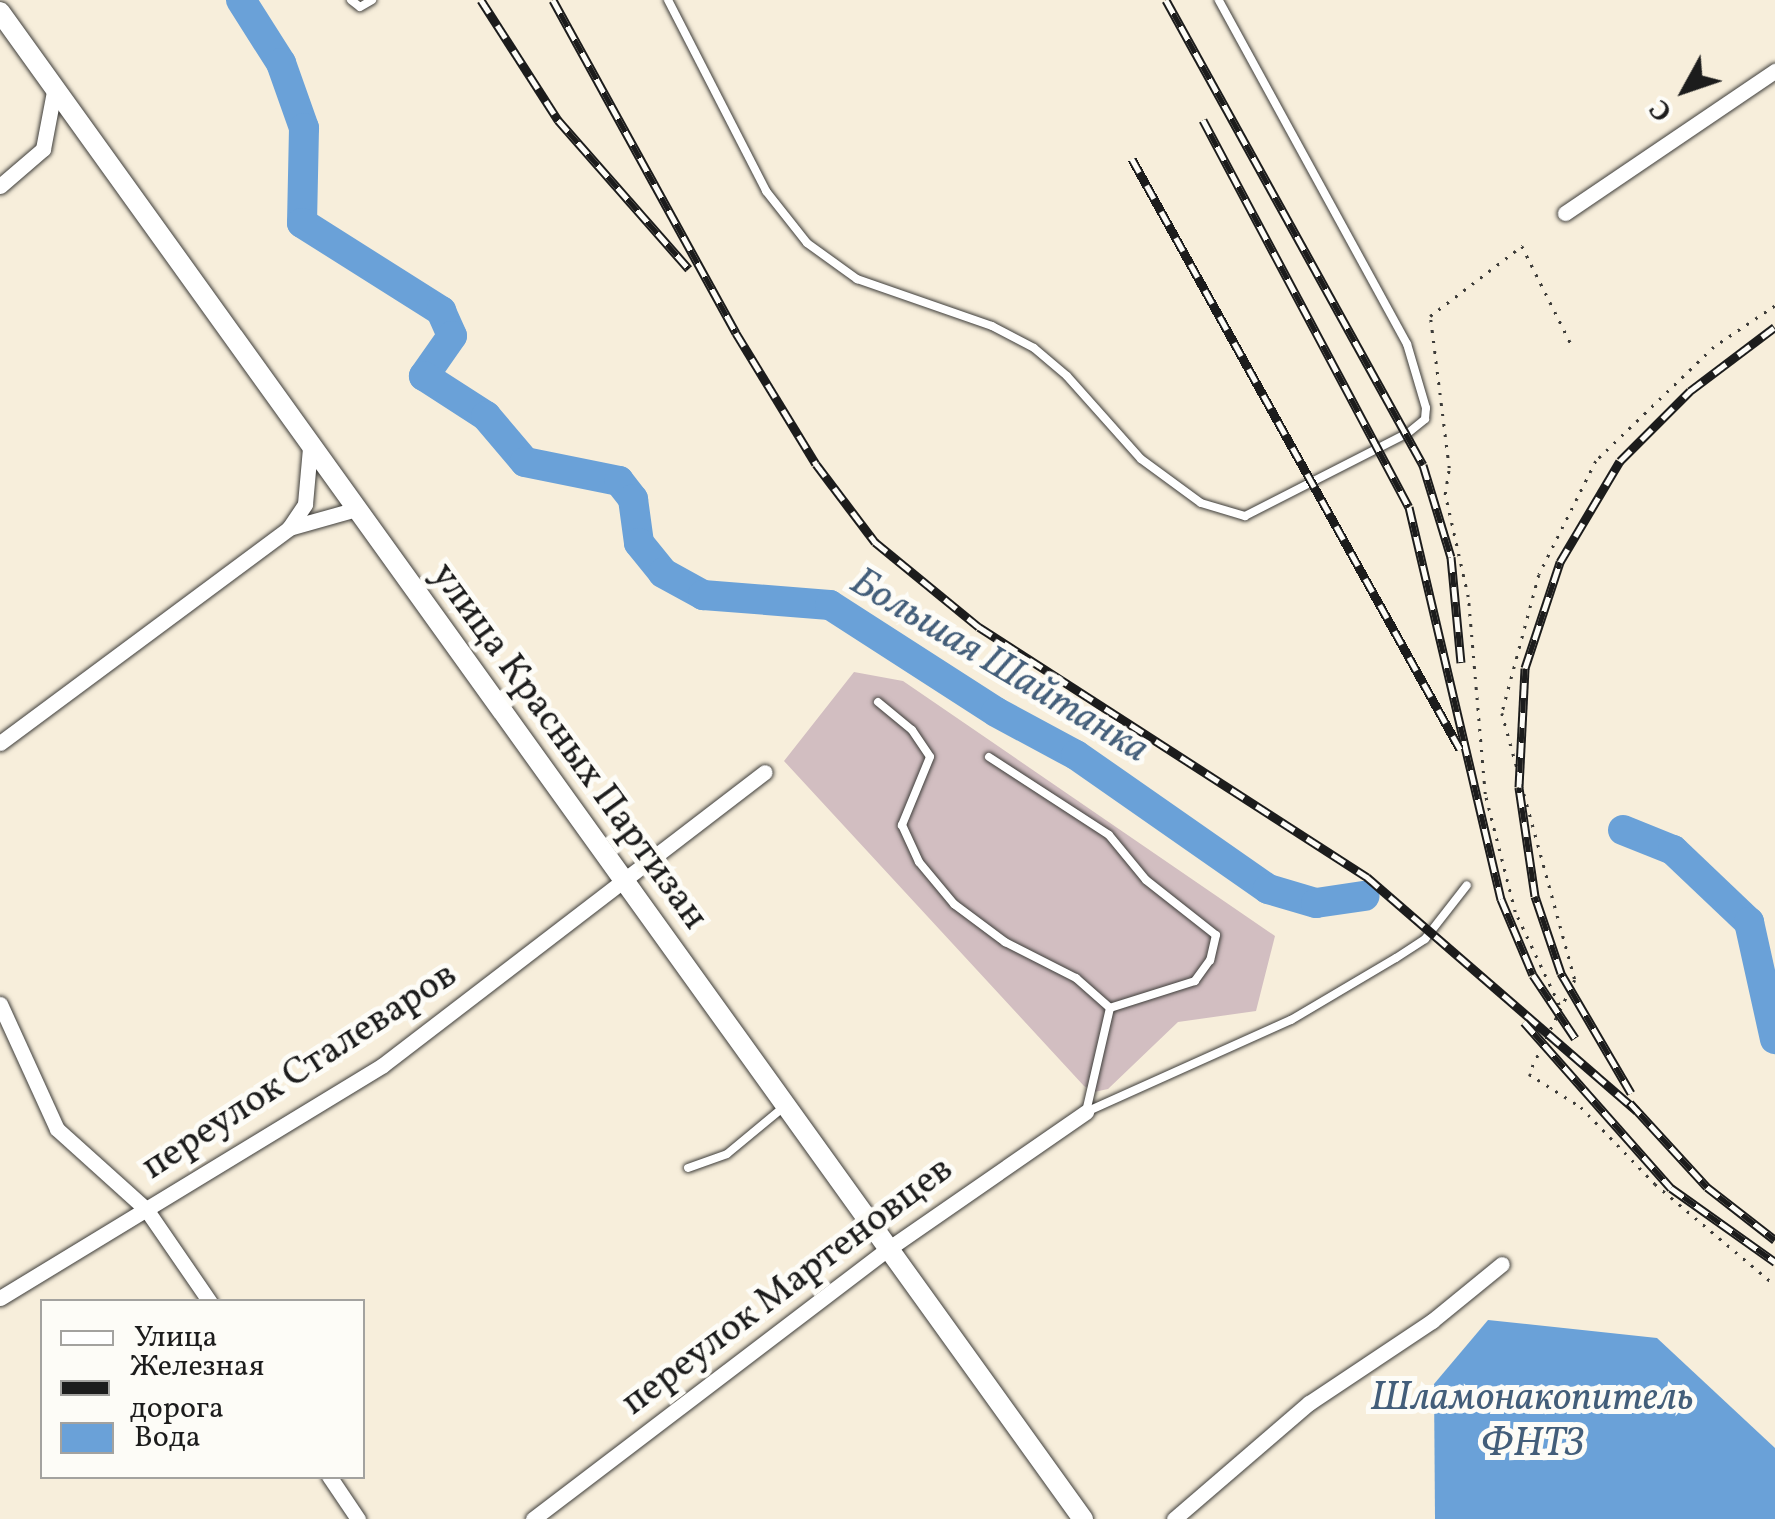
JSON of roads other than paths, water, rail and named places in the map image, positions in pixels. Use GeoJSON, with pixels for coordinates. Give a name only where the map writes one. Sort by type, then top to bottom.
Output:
{"type":"FeatureCollection","features":[{"type":"Feature","properties":{"kind":"street","name":"улица Красных Партизан"},"geometry":{"type":"LineString","coordinates":[[0,12],[55,84],[353,510],[1083,1519]]}},
{"type":"Feature","properties":{"kind":"street"},"geometry":{"type":"LineString","coordinates":[[1566,213],[1775,71]]}},
{"type":"Feature","properties":{"kind":"street"},"geometry":{"type":"LineString","coordinates":[[0,186],[43,148],[55,84]]}},
{"type":"Feature","properties":{"kind":"street"},"geometry":{"type":"LineString","coordinates":[[289,528],[304,504],[310,448]]}},
{"type":"Feature","properties":{"kind":"street"},"geometry":{"type":"LineString","coordinates":[[0,743],[289,528],[353,510]]}},
{"type":"Feature","properties":{"kind":"street","name":"переулок Сталеваров"},"geometry":{"type":"LineString","coordinates":[[0,1298],[447,1021],[766,772]]}},
{"type":"Feature","properties":{"kind":"street"},"geometry":{"type":"LineString","coordinates":[[0,1004],[57,1129],[146,1209],[208,1299]]}},
{"type":"Feature","properties":{"kind":"street","name":"переулок Мартеновцев"},"geometry":{"type":"LineString","coordinates":[[533,1519],[888,1249],[1086,1112]]}},
{"type":"Feature","properties":{"kind":"street"},"geometry":{"type":"LineString","coordinates":[[1174,1519],[1309,1403],[1432,1321],[1502,1264]]}},
{"type":"Feature","properties":{"kind":"street"},"geometry":{"type":"LineString","coordinates":[[331,1479],[358,1519]]}},
{"type":"Feature","properties":{"kind":"lane"},"geometry":{"type":"LineString","coordinates":[[350,0],[360,8],[372,0]]}},
{"type":"Feature","properties":{"kind":"lane"},"geometry":{"type":"LineString","coordinates":[[668,0],[766,191],[806,243],[870,284],[992,326],[1034,348],[1068,376],[1141,459],[1202,503],[1245,516],[1408,433],[1425,419],[1426,408],[1407,344],[1218,0]]}},
{"type":"Feature","properties":{"kind":"lane"},"geometry":{"type":"LineString","coordinates":[[878,702],[912,730],[930,757],[902,825],[919,862],[954,904],[1006,942],[1076,978],[1110,1008]]}},
{"type":"Feature","properties":{"kind":"lane"},"geometry":{"type":"LineString","coordinates":[[989,757],[1108,834],[1146,880],[1216,935],[1210,960],[1196,982],[1110,1008]]}},
{"type":"Feature","properties":{"kind":"lane"},"geometry":{"type":"LineString","coordinates":[[1086,1112],[1291,1020],[1396,958],[1425,939],[1467,884]]}},
{"type":"Feature","properties":{"kind":"lane"},"geometry":{"type":"LineString","coordinates":[[1086,1112],[1110,1008]]}},
{"type":"Feature","properties":{"kind":"lane"},"geometry":{"type":"LineString","coordinates":[[688,1168],[727,1154],[785,1106]]}},
{"type":"Feature","properties":{"kind":"water","name":"Шламонакопитель ФНТЗ"},"geometry":{"type":"Polygon","coordinates":[[[1488,1320],[1657,1338],[1775,1448],[1775,1519],[1435,1519],[1434,1384],[1488,1320]]]}},
{"type":"Feature","properties":{"kind":"waterway","name":"Большая Шайтанка"},"geometry":{"type":"LineString","coordinates":[[241,0],[281,63],[304,128],[302,223],[441,311],[452,336],[424,376],[486,416],[525,462],[619,481],[633,499],[639,543],[663,573],[703,595],[830,605],[996,712],[1076,755],[1268,889],[1316,903],[1364,896]]}},
{"type":"Feature","properties":{"kind":"waterway","name":"Большая Шайтанка"},"geometry":{"type":"LineString","coordinates":[[1623,830],[1673,850],[1749,922],[1775,1039]]}},
{"type":"Feature","properties":{"kind":"railway"},"geometry":{"type":"LineString","coordinates":[[481,0],[558,120],[689,269]]}},
{"type":"Feature","properties":{"kind":"railway"},"geometry":{"type":"LineString","coordinates":[[553,0],[736,333],[816,464],[875,542],[979,627],[1367,877],[1637,1111]]}},
{"type":"Feature","properties":{"kind":"railway"},"geometry":{"type":"LineString","coordinates":[[1166,0],[1423,465],[1451,557],[1461,663]]}},
{"type":"Feature","properties":{"kind":"railway"},"geometry":{"type":"LineString","coordinates":[[1203,120],[1409,507],[1501,899],[1533,975],[1575,1038]]}},
{"type":"Feature","properties":{"kind":"railway"},"geometry":{"type":"LineString","coordinates":[[1132,159],[1460,749]]}},
{"type":"Feature","properties":{"kind":"railway"},"geometry":{"type":"LineString","coordinates":[[1631,1093],[1561,973],[1535,896],[1519,787],[1525,668],[1560,562],[1620,461],[1690,391],[1775,327]]}},
{"type":"Feature","properties":{"kind":"railway"},"geometry":{"type":"LineString","coordinates":[[1524,1022],[1671,1188],[1775,1262]]}},
{"type":"Feature","properties":{"kind":"railway"},"geometry":{"type":"LineString","coordinates":[[1630,1103],[1707,1187],[1775,1240]]}}]}
